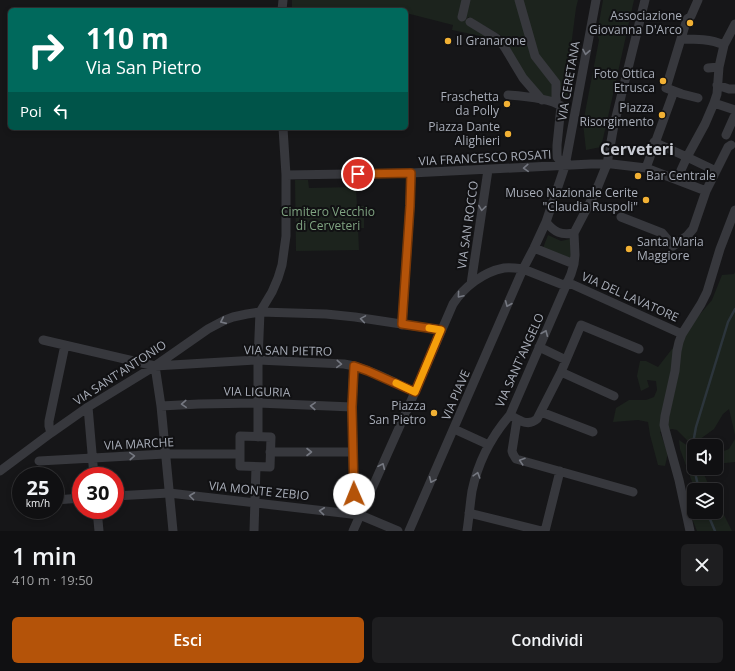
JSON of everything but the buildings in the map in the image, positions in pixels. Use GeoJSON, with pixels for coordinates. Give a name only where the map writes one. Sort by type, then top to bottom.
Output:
{"type":"FeatureCollection","features":[{"type":"Feature","properties":{"kind":"street"},"geometry":{"type":"LineString","coordinates":[[462,17],[466,0]]}},
{"type":"Feature","properties":{"kind":"street"},"geometry":{"type":"LineString","coordinates":[[519,0],[535,56],[556,82],[556,103]]}},
{"type":"Feature","properties":{"kind":"street","name":"VIA CERETANA"},"geometry":{"type":"LineString","coordinates":[[546,222],[565,166],[596,0]]}},
{"type":"Feature","properties":{"kind":"street"},"geometry":{"type":"LineString","coordinates":[[546,222],[552,229],[559,233],[574,234],[596,191],[607,164],[614,125],[645,0]]}},
{"type":"Feature","properties":{"kind":"street"},"geometry":{"type":"LineString","coordinates":[[646,168],[654,142],[674,91],[682,39],[687,19],[692,16],[698,0]]}},
{"type":"Feature","properties":{"kind":"street"},"geometry":{"type":"LineString","coordinates":[[470,22],[500,41],[523,78],[542,100]]}},
{"type":"Feature","properties":{"kind":"street"},"geometry":{"type":"LineString","coordinates":[[677,179],[687,157],[708,126],[717,94],[719,67],[724,45],[735,24]]}},
{"type":"Feature","properties":{"kind":"street"},"geometry":{"type":"LineString","coordinates":[[682,39],[718,42],[724,45]]}},
{"type":"Feature","properties":{"kind":"street"},"geometry":{"type":"LineString","coordinates":[[708,68],[719,67]]}},
{"type":"Feature","properties":{"kind":"street"},"geometry":{"type":"LineString","coordinates":[[717,85],[735,89]]}},
{"type":"Feature","properties":{"kind":"street"},"geometry":{"type":"LineString","coordinates":[[674,91],[698,98]]}},
{"type":"Feature","properties":{"kind":"street"},"geometry":{"type":"LineString","coordinates":[[508,95],[524,96],[556,103],[561,106],[557,157],[565,166]]}},
{"type":"Feature","properties":{"kind":"street"},"geometry":{"type":"LineString","coordinates":[[621,217],[662,233],[673,246],[687,236],[692,229],[706,191],[728,147],[727,137],[734,114],[714,103]]}},
{"type":"Feature","properties":{"kind":"street"},"geometry":{"type":"LineString","coordinates":[[258,436],[258,360],[260,312],[275,285],[280,272],[286,236],[286,175],[283,130]]}},
{"type":"Feature","properties":{"kind":"street"},"geometry":{"type":"LineString","coordinates":[[654,142],[716,171]]}},
{"type":"Feature","properties":{"kind":"street","name":"VIA FRANCESCO ROSATI"},"geometry":{"type":"LineString","coordinates":[[286,175],[411,173],[607,164],[646,168],[706,191]]}},
{"type":"Feature","properties":{"kind":"street","name":"VIA SAN ROCCO"},"geometry":{"type":"LineString","coordinates":[[471,284],[488,170]]}},
{"type":"Feature","properties":{"kind":"street"},"geometry":{"type":"LineString","coordinates":[[402,324],[411,173]]}},
{"type":"Feature","properties":{"kind":"street"},"geometry":{"type":"LineString","coordinates":[[690,531],[680,485],[666,436],[664,424],[665,412],[677,351],[682,334],[707,292],[720,249],[735,210]]}},
{"type":"Feature","properties":{"kind":"street","name":"VIA PIAVE"},"geometry":{"type":"LineString","coordinates":[[409,531],[523,269],[546,222]]}},
{"type":"Feature","properties":{"kind":"street","name":"VIA SANT'ANGELO"},"geometry":{"type":"LineString","coordinates":[[468,531],[469,513],[474,486],[481,462],[498,429],[514,417],[539,347],[567,284],[574,264],[574,234]]}},
{"type":"Feature","properties":{"kind":"street"},"geometry":{"type":"LineString","coordinates":[[534,248],[574,264]]}},
{"type":"Feature","properties":{"kind":"street"},"geometry":{"type":"LineString","coordinates":[[353,531],[441,330],[453,304],[460,293],[471,284],[497,270],[509,268],[523,269]]}},
{"type":"Feature","properties":{"kind":"street","name":"VIA DEL LAVATORE"},"geometry":{"type":"LineString","coordinates":[[523,269],[567,284],[682,334]]}},
{"type":"Feature","properties":{"kind":"street","name":"VIA SANT'ANTONIO"},"geometry":{"type":"LineString","coordinates":[[0,471],[88,407],[155,366],[194,338],[220,322],[238,316],[260,312],[336,315],[441,330]]}},
{"type":"Feature","properties":{"kind":"street"},"geometry":{"type":"LineString","coordinates":[[633,492],[519,460],[514,457],[512,451],[514,417],[526,423],[531,423],[537,419],[561,372],[580,325],[639,349]]}},
{"type":"Feature","properties":{"kind":"street"},"geometry":{"type":"LineString","coordinates":[[43,340],[155,366],[173,531]]}},
{"type":"Feature","properties":{"kind":"street"},"geometry":{"type":"LineString","coordinates":[[51,433],[49,421],[65,345]]}},
{"type":"Feature","properties":{"kind":"street"},"geometry":{"type":"LineString","coordinates":[[539,347],[566,360]]}},
{"type":"Feature","properties":{"kind":"street","name":"VIA SAN PIETRO"},"geometry":{"type":"LineString","coordinates":[[155,366],[258,360],[339,364],[354,366],[368,371],[415,392]]}},
{"type":"Feature","properties":{"kind":"street"},"geometry":{"type":"LineString","coordinates":[[354,366],[352,407],[354,501],[360,515]]}},
{"type":"Feature","properties":{"kind":"street"},"geometry":{"type":"LineString","coordinates":[[561,372],[614,396]]}},
{"type":"Feature","properties":{"kind":"street","name":"VIA LIGURIA"},"geometry":{"type":"LineString","coordinates":[[160,406],[258,403],[352,407]]}},
{"type":"Feature","properties":{"kind":"street"},"geometry":{"type":"LineString","coordinates":[[88,407],[94,467]]}},
{"type":"Feature","properties":{"kind":"street"},"geometry":{"type":"LineString","coordinates":[[541,412],[593,432]]}},
{"type":"Feature","properties":{"kind":"street"},"geometry":{"type":"LineString","coordinates":[[454,429],[489,445]]}},
{"type":"Feature","properties":{"kind":"street"},"geometry":{"type":"LineString","coordinates":[[240,436],[271,437],[270,452],[270,467],[240,466],[240,436]]}},
{"type":"Feature","properties":{"kind":"street"},"geometry":{"type":"LineString","coordinates":[[270,452],[353,452]]}},
{"type":"Feature","properties":{"kind":"street","name":"VIA MARCHE"},"geometry":{"type":"LineString","coordinates":[[39,461],[165,454],[240,454]]}},
{"type":"Feature","properties":{"kind":"street"},"geometry":{"type":"LineString","coordinates":[[254,531],[256,467]]}},
{"type":"Feature","properties":{"kind":"street"},"geometry":{"type":"LineString","coordinates":[[545,531],[560,471]]}},
{"type":"Feature","properties":{"kind":"street","name":"VIA MONTE ZEBIO"},"geometry":{"type":"LineString","coordinates":[[124,496],[169,493],[360,515],[398,531]]}},
{"type":"Feature","properties":{"kind":"street"},"geometry":{"type":"LineString","coordinates":[[469,513],[542,531]]}},
{"type":"Feature","properties":{"kind":"street"},"geometry":{"type":"LineString","coordinates":[[98,519],[99,531]]}},
{"type":"Feature","properties":{"kind":"green space"},"geometry":{"type":"Polygon","coordinates":[[[292,0],[578,0],[569,62],[574,89],[568,100],[545,96],[532,86],[521,70],[502,36],[468,17],[466,23],[490,38],[452,30],[453,25],[408,14],[408,8],[292,8],[292,0]]]}},
{"type":"Feature","properties":{"kind":"green space"},"geometry":{"type":"Polygon","coordinates":[[[603,0],[634,0],[601,147],[586,150],[583,123],[599,40],[597,34],[603,0]]]}},
{"type":"Feature","properties":{"kind":"green space","name":"Cimitero Vecchio di Cerveteri"},"geometry":{"type":"Polygon","coordinates":[[[295,180],[308,180],[309,188],[356,187],[357,206],[364,206],[364,228],[358,228],[359,250],[296,251],[295,180]]]}},
{"type":"Feature","properties":{"kind":"green space"},"geometry":{"type":"Polygon","coordinates":[[[548,235],[561,241],[570,239],[572,259],[543,248],[548,235]]]}},
{"type":"Feature","properties":{"kind":"green space"},"geometry":{"type":"Polygon","coordinates":[[[735,272],[735,435],[729,409],[723,414],[714,429],[700,439],[687,440],[677,430],[672,429],[660,432],[668,453],[665,466],[658,465],[648,422],[638,420],[613,422],[616,408],[629,400],[646,400],[654,397],[657,390],[656,381],[647,380],[649,387],[641,391],[637,376],[640,361],[646,361],[658,367],[672,349],[685,337],[690,326],[712,300],[722,275],[734,274],[735,272]]]}},
{"type":"Feature","properties":{"kind":"green space"},"geometry":{"type":"Polygon","coordinates":[[[735,439],[735,462],[723,463],[723,451],[729,449],[735,439]]]}},
{"type":"Feature","properties":{"kind":"green space"},"geometry":{"type":"Polygon","coordinates":[[[679,440],[687,445],[687,468],[680,449],[679,440]]]}},
{"type":"Feature","properties":{"kind":"green space"},"geometry":{"type":"Polygon","coordinates":[[[690,475],[704,475],[708,483],[692,483],[690,475]]]}},
{"type":"Feature","properties":{"kind":"green space"},"geometry":{"type":"Polygon","coordinates":[[[723,513],[732,531],[697,531],[692,519],[723,519],[723,513]]]}},
{"type":"Feature","properties":{"kind":"waterway"},"geometry":{"type":"LineString","coordinates":[[694,439],[696,427],[728,322],[735,309]]}},
{"type":"Feature","properties":{"kind":"waterway"},"geometry":{"type":"LineString","coordinates":[[696,475],[697,483]]}},
{"type":"Feature","properties":{"kind":"waterway"},"geometry":{"type":"LineString","coordinates":[[710,519],[715,531]]}},
{"type":"Feature","properties":{"kind":"slow traffic"},"geometry":{"type":"LineString","coordinates":[[396,383],[415,392],[441,330],[429,328]]}},
{"type":"Feature","properties":{"kind":"place","name":"Associazione Giovanna D'Arco"},"geometry":{"type":"Point","coordinates":[690,23]}},
{"type":"Feature","properties":{"kind":"place","name":"Il Granarone"},"geometry":{"type":"Point","coordinates":[448,41]}},
{"type":"Feature","properties":{"kind":"place","name":"Foto Ottica Etrusca"},"geometry":{"type":"Point","coordinates":[663,81]}},
{"type":"Feature","properties":{"kind":"place","name":"Fraschetta da Polly"},"geometry":{"type":"Point","coordinates":[507,104]}},
{"type":"Feature","properties":{"kind":"place","name":"Piazza Risorgimento"},"geometry":{"type":"Point","coordinates":[662,115]}},
{"type":"Feature","properties":{"kind":"place","name":"Piazza Dante Alighieri"},"geometry":{"type":"Point","coordinates":[508,134]}},
{"type":"Feature","properties":{"kind":"place","name":"Bar Centrale"},"geometry":{"type":"Point","coordinates":[638,176]}},
{"type":"Feature","properties":{"kind":"place","name":"Museo Nazionale Cerite \"Claudia Ruspoli\""},"geometry":{"type":"Point","coordinates":[646,200]}},
{"type":"Feature","properties":{"kind":"place","name":"Santa Maria Maggiore"},"geometry":{"type":"Point","coordinates":[629,249]}},
{"type":"Feature","properties":{"kind":"place","name":"Piazza San Pietro"},"geometry":{"type":"Point","coordinates":[434,413]}},
{"type":"Feature","properties":{"kind":"district","name":"Cerveteri"},"geometry":{"type":"Point","coordinates":[637,149]}},
{"type":"Feature","properties":{"kind":"route"},"geometry":{"type":"LineString","coordinates":[[354,494],[352,407],[354,366],[415,392],[441,330],[402,324],[411,173],[358,174]]}}]}
